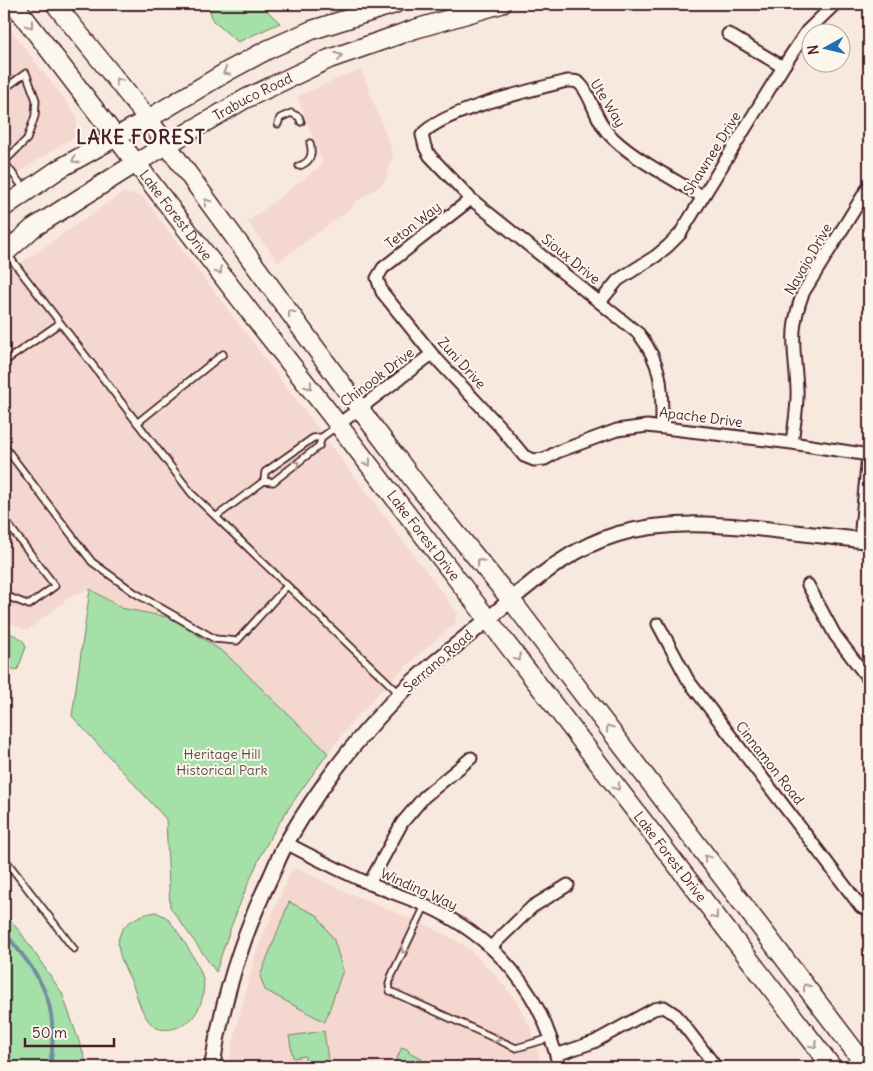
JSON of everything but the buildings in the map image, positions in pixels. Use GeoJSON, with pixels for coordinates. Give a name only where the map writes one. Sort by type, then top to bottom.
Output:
{"type":"FeatureCollection","features":[{"type":"Feature","properties":{"kind":"main road","name":"Lake Forest Drive"},"geometry":{"type":"LineString","coordinates":[[14,4],[115,138],[339,424],[832,1067]]}},
{"type":"Feature","properties":{"kind":"main road","name":"Lake Forest Drive"},"geometry":{"type":"LineString","coordinates":[[55,4],[148,119],[418,486],[511,600],[867,1067]]}},
{"type":"Feature","properties":{"kind":"main road"},"geometry":{"type":"LineString","coordinates":[[4,207],[58,169],[269,48],[312,30],[394,4]]}},
{"type":"Feature","properties":{"kind":"main road","name":"Trabuco Road"},"geometry":{"type":"LineString","coordinates":[[5,253],[33,228],[136,163],[244,99],[329,59],[415,28],[501,4]]}},
{"type":"Feature","properties":{"kind":"street","name":"Shawnee Drive"},"geometry":{"type":"LineString","coordinates":[[600,302],[618,280],[668,246],[680,234],[783,67],[808,31],[835,4]]}},
{"type":"Feature","properties":{"kind":"street"},"geometry":{"type":"LineString","coordinates":[[728,34],[783,67]]}},
{"type":"Feature","properties":{"kind":"street","name":"Ute Way"},"geometry":{"type":"LineString","coordinates":[[422,135],[439,121],[502,98],[567,81],[575,81],[581,85],[595,115],[605,130],[619,145],[703,197]]}},
{"type":"Feature","properties":{"kind":"street","name":"Sioux Drive"},"geometry":{"type":"LineString","coordinates":[[422,135],[430,156],[471,199],[639,334],[655,360],[661,379],[662,426]]}},
{"type":"Feature","properties":{"kind":"street","name":"Navajo Drive"},"geometry":{"type":"LineString","coordinates":[[792,443],[797,390],[792,333],[797,308],[803,293],[869,186]]}},
{"type":"Feature","properties":{"kind":"street","name":"Teton Way"},"geometry":{"type":"LineString","coordinates":[[377,278],[383,268],[471,199]]}},
{"type":"Feature","properties":{"kind":"street","name":"Zuni Drive"},"geometry":{"type":"LineString","coordinates":[[377,278],[382,292],[432,354],[501,428],[524,456],[534,460]]}},
{"type":"Feature","properties":{"kind":"street","name":"Chinook Drive"},"geometry":{"type":"LineString","coordinates":[[339,424],[432,354]]}},
{"type":"Feature","properties":{"kind":"street","name":"Apache Drive"},"geometry":{"type":"LineString","coordinates":[[534,460],[545,459],[557,452],[617,430],[647,426],[662,426],[869,455]]}},
{"type":"Feature","properties":{"kind":"street"},"geometry":{"type":"LineString","coordinates":[[864,540],[869,455]]}},
{"type":"Feature","properties":{"kind":"street","name":"Serrano Road"},"geometry":{"type":"LineString","coordinates":[[212,1067],[223,1007],[242,946],[263,893],[286,843],[330,778],[369,728],[400,694],[427,669],[550,568],[572,553],[594,542],[644,528],[673,524],[701,524],[864,540]]}},
{"type":"Feature","properties":{"kind":"street"},"geometry":{"type":"LineString","coordinates":[[808,585],[835,635],[869,680]]}},
{"type":"Feature","properties":{"kind":"street","name":"Cinnamon Road"},"geometry":{"type":"LineString","coordinates":[[658,624],[688,680],[861,907],[869,910]]}},
{"type":"Feature","properties":{"kind":"street"},"geometry":{"type":"LineString","coordinates":[[369,884],[402,823],[424,797],[471,758]]}},
{"type":"Feature","properties":{"kind":"street","name":"Winding Way"},"geometry":{"type":"LineString","coordinates":[[286,843],[369,884],[426,906],[466,927],[491,947],[517,974],[531,994],[551,1038],[559,1067]]}},
{"type":"Feature","properties":{"kind":"street"},"geometry":{"type":"LineString","coordinates":[[491,947],[532,907],[568,885]]}},
{"type":"Feature","properties":{"kind":"street"},"geometry":{"type":"LineString","coordinates":[[556,1055],[594,1042],[654,1009],[664,1008],[676,1015],[716,1067]]}},
{"type":"Feature","properties":{"kind":"lane"},"geometry":{"type":"LineString","coordinates":[[4,89],[26,73],[36,100],[35,116],[27,139],[4,162],[26,192]]}},
{"type":"Feature","properties":{"kind":"lane"},"geometry":{"type":"LineString","coordinates":[[278,124],[280,118],[291,113],[299,117],[301,122]]}},
{"type":"Feature","properties":{"kind":"lane"},"geometry":{"type":"LineString","coordinates":[[299,166],[308,162],[311,158],[310,143]]}},
{"type":"Feature","properties":{"kind":"lane"},"geometry":{"type":"LineString","coordinates":[[4,178],[11,172]]}},
{"type":"Feature","properties":{"kind":"lane"},"geometry":{"type":"LineString","coordinates":[[5,253],[192,494],[400,694]]}},
{"type":"Feature","properties":{"kind":"lane"},"geometry":{"type":"LineString","coordinates":[[4,362],[60,324]]}},
{"type":"Feature","properties":{"kind":"lane"},"geometry":{"type":"LineString","coordinates":[[137,423],[223,354]]}},
{"type":"Feature","properties":{"kind":"lane"},"geometry":{"type":"LineString","coordinates":[[264,481],[265,472],[313,438],[322,437],[339,424]]}},
{"type":"Feature","properties":{"kind":"lane"},"geometry":{"type":"LineString","coordinates":[[217,516],[264,481],[273,482],[319,446],[322,437]]}},
{"type":"Feature","properties":{"kind":"lane"},"geometry":{"type":"LineString","coordinates":[[4,446],[92,562],[136,593],[215,639],[237,641],[287,586]]}},
{"type":"Feature","properties":{"kind":"lane"},"geometry":{"type":"LineString","coordinates":[[4,519],[55,586],[29,605],[4,595]]}},
{"type":"Feature","properties":{"kind":"lane"},"geometry":{"type":"LineString","coordinates":[[4,858],[74,949]]}},
{"type":"Feature","properties":{"kind":"lane"},"geometry":{"type":"LineString","coordinates":[[426,906],[391,977],[390,991],[516,1048],[551,1038]]}},
{"type":"Feature","properties":{"kind":"shaded area"},"geometry":{"type":"Polygon","coordinates":[[[4,21],[77,116],[75,136],[4,182],[4,21]]]}},
{"type":"Feature","properties":{"kind":"shaded area"},"geometry":{"type":"Polygon","coordinates":[[[361,69],[393,153],[385,182],[278,262],[247,222],[323,164],[297,96],[361,69]]]}},
{"type":"Feature","properties":{"kind":"shaded area"},"geometry":{"type":"Polygon","coordinates":[[[122,193],[142,196],[457,612],[456,621],[453,626],[417,656],[382,690],[354,720],[328,753],[233,661],[172,618],[121,608],[90,589],[70,597],[28,630],[4,621],[4,278],[25,260],[122,193]]]}},
{"type":"Feature","properties":{"kind":"shaded area"},"geometry":{"type":"Polygon","coordinates":[[[297,868],[335,887],[431,927],[470,950],[498,978],[516,1001],[531,1029],[542,1067],[228,1067],[256,952],[290,873],[297,868]]]}},
{"type":"Feature","properties":{"kind":"green space"},"geometry":{"type":"Polygon","coordinates":[[[208,4],[260,4],[280,23],[238,42],[213,21],[208,4]]]}},
{"type":"Feature","properties":{"kind":"green space","name":"Heritage Hill Historical Park"},"geometry":{"type":"Polygon","coordinates":[[[90,589],[121,608],[172,618],[226,654],[328,753],[286,813],[263,851],[237,910],[216,972],[170,907],[166,819],[72,716],[90,589]]]}},
{"type":"Feature","properties":{"kind":"green space"},"geometry":{"type":"Polygon","coordinates":[[[4,631],[21,639],[26,647],[16,670],[4,666],[4,631]]]}},
{"type":"Feature","properties":{"kind":"green space"},"geometry":{"type":"Polygon","coordinates":[[[289,902],[317,915],[334,940],[343,970],[325,1022],[265,990],[260,976],[289,902]]]}},
{"type":"Feature","properties":{"kind":"green space"},"geometry":{"type":"Polygon","coordinates":[[[156,912],[170,921],[193,956],[203,979],[204,985],[198,1010],[191,1020],[176,1028],[157,1028],[148,1020],[139,1003],[119,950],[118,942],[123,928],[134,919],[156,912]]]}},
{"type":"Feature","properties":{"kind":"green space"},"geometry":{"type":"Polygon","coordinates":[[[4,913],[21,933],[62,993],[88,1067],[4,1067],[4,913]]]}},
{"type":"Feature","properties":{"kind":"green space"},"geometry":{"type":"Polygon","coordinates":[[[324,1031],[329,1067],[306,1067],[305,1056],[293,1058],[289,1036],[324,1031]]]}},
{"type":"Feature","properties":{"kind":"green space"},"geometry":{"type":"Polygon","coordinates":[[[402,1047],[422,1058],[418,1067],[404,1067],[395,1063],[402,1047]]]}},
{"type":"Feature","properties":{"kind":"waterway"},"geometry":{"type":"LineString","coordinates":[[4,932],[29,964],[45,993],[53,1026],[50,1067]]}},
{"type":"Feature","properties":{"kind":"district","name":"LAKE FOREST"},"geometry":{"type":"Point","coordinates":[141,137]}}]}
